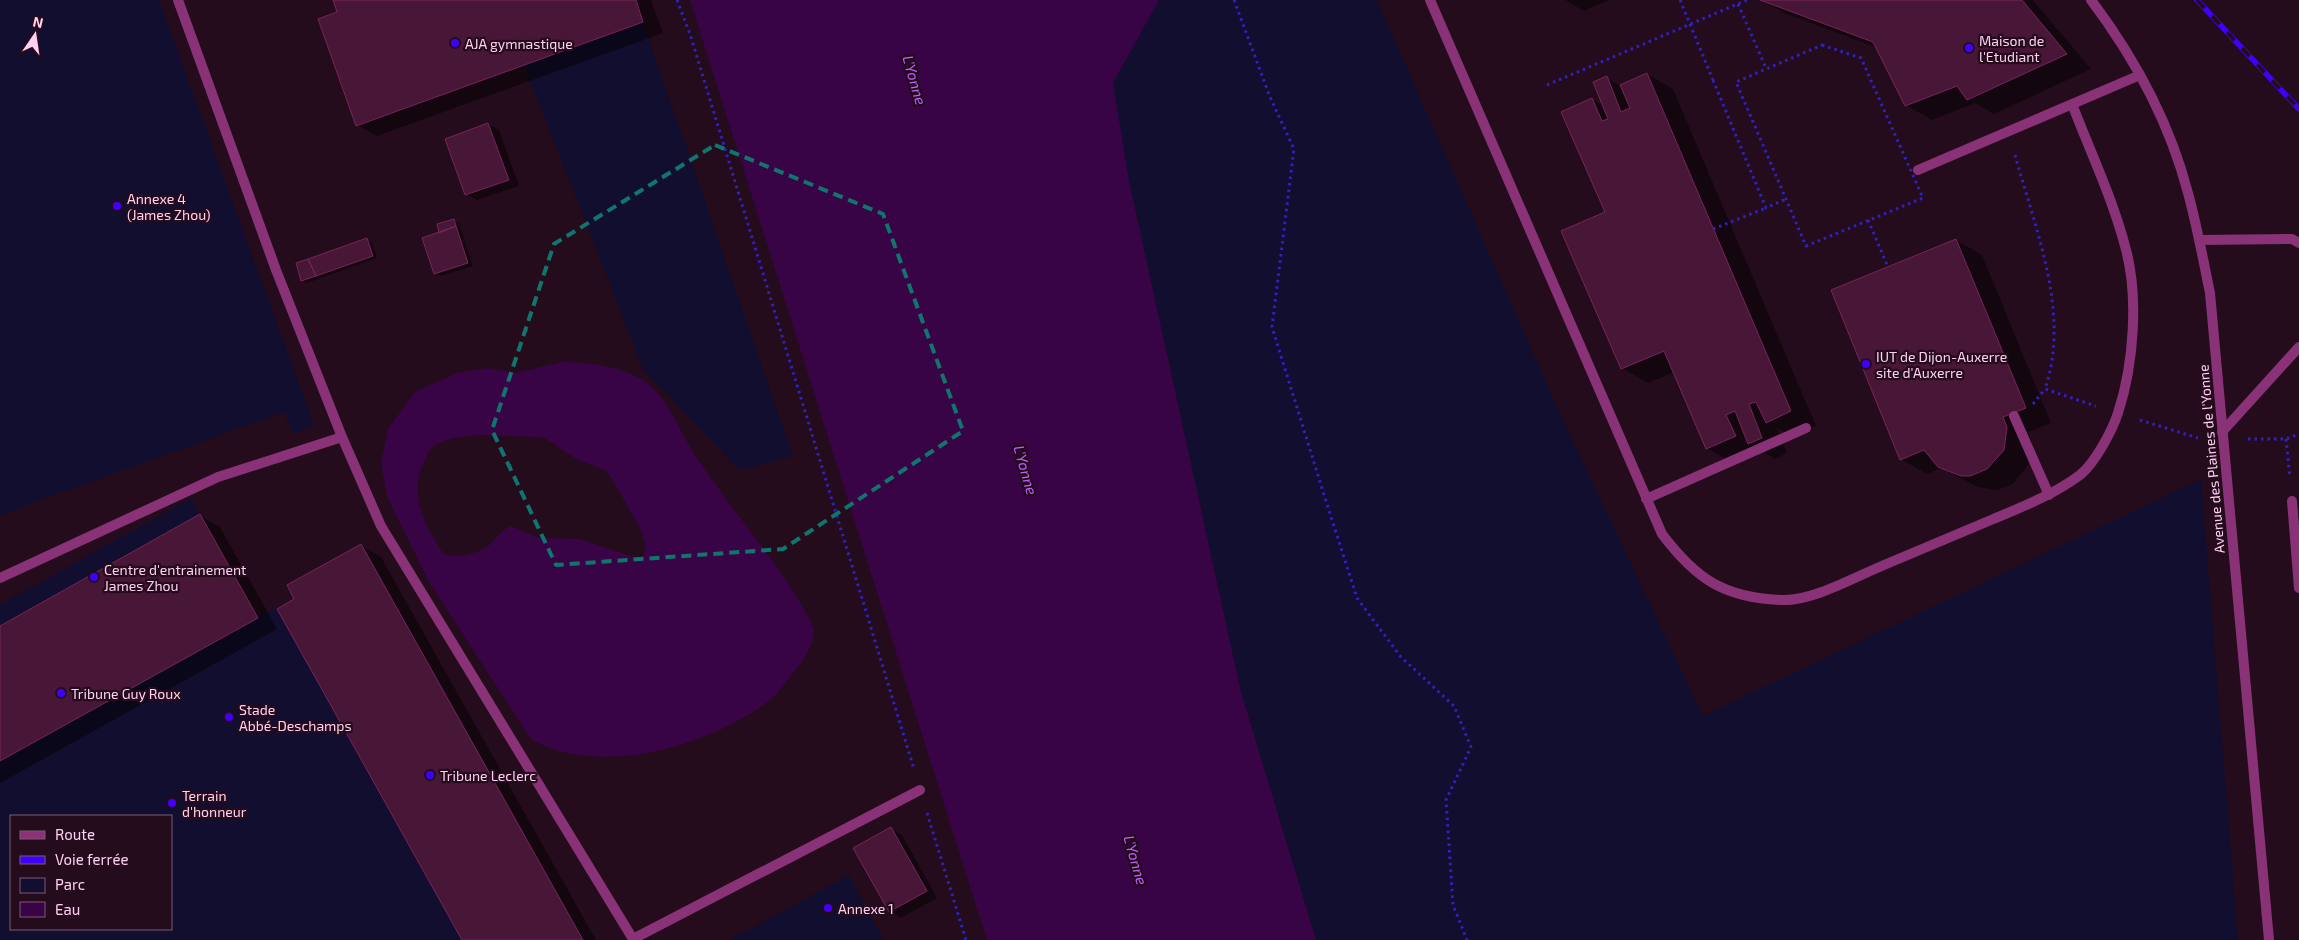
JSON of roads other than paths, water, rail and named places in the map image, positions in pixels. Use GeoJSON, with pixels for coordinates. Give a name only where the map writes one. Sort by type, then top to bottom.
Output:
{"type":"FeatureCollection","features":[{"type":"Feature","properties":{"kind":"street"},"geometry":{"type":"LineString","coordinates":[[178,0],[276,270],[342,437],[381,526],[634,939],[920,790]]}},
{"type":"Feature","properties":{"kind":"street"},"geometry":{"type":"LineString","coordinates":[[1430,0],[1662,534],[1684,563],[1711,583],[1745,596],[1784,600],[1814,594],[1870,571],[2048,495],[2082,473],[2104,444],[2118,414],[2130,365],[2133,310],[2126,248],[2103,182],[2072,104]]}},
{"type":"Feature","properties":{"kind":"street","name":"Avenue des Plaines de l'Yonne"},"geometry":{"type":"LineString","coordinates":[[2091,0],[2109,24],[2140,75],[2162,122],[2188,190],[2200,240],[2210,293],[2269,940]]}},
{"type":"Feature","properties":{"kind":"street"},"geometry":{"type":"LineString","coordinates":[[1918,170],[2140,75]]}},
{"type":"Feature","properties":{"kind":"street"},"geometry":{"type":"LineString","coordinates":[[2200,240],[2292,239],[2299,243]]}},
{"type":"Feature","properties":{"kind":"street"},"geometry":{"type":"LineString","coordinates":[[2223,436],[2299,347]]}},
{"type":"Feature","properties":{"kind":"street"},"geometry":{"type":"LineString","coordinates":[[2014,416],[2048,495]]}},
{"type":"Feature","properties":{"kind":"street"},"geometry":{"type":"LineString","coordinates":[[1646,498],[1806,428]]}},
{"type":"Feature","properties":{"kind":"street"},"geometry":{"type":"LineString","coordinates":[[0,578],[218,477],[342,437]]}},
{"type":"Feature","properties":{"kind":"street"},"geometry":{"type":"LineString","coordinates":[[2292,501],[2299,588]]}},
{"type":"Feature","properties":{"kind":"water","name":"L'Yonne"},"geometry":{"type":"Polygon","coordinates":[[[690,0],[1159,0],[1113,83],[1129,181],[1241,692],[1316,940],[987,940],[690,0]]]}},
{"type":"Feature","properties":{"kind":"water"},"geometry":{"type":"Polygon","coordinates":[[[562,362],[594,364],[617,369],[637,377],[646,382],[661,397],[696,457],[781,573],[800,602],[813,627],[813,638],[805,656],[772,698],[748,715],[720,730],[689,742],[656,751],[622,756],[589,756],[559,751],[531,739],[429,582],[387,496],[381,463],[388,429],[415,392],[457,373],[487,368],[516,373],[562,362]],[[466,436],[444,441],[430,450],[420,472],[418,496],[424,520],[443,553],[459,556],[478,551],[488,546],[504,530],[511,526],[540,538],[580,539],[633,557],[643,557],[646,546],[640,528],[611,477],[605,470],[578,460],[543,437],[466,436]]]}},
{"type":"Feature","properties":{"kind":"railway"},"geometry":{"type":"LineString","coordinates":[[2197,0],[2299,109]]}},
{"type":"Feature","properties":{"kind":"place","name":"AJA gymnastique"},"geometry":{"type":"Point","coordinates":[455,43]}},
{"type":"Feature","properties":{"kind":"place","name":"Maison de l'Etudiant"},"geometry":{"type":"Point","coordinates":[1969,48]}},
{"type":"Feature","properties":{"kind":"place","name":"Annexe 4 (James Zhou)"},"geometry":{"type":"Point","coordinates":[117,206]}},
{"type":"Feature","properties":{"kind":"place","name":"IUT de Dijon-Auxerre site d'Auxerre"},"geometry":{"type":"Point","coordinates":[1866,364]}},
{"type":"Feature","properties":{"kind":"place","name":"Centre d'entrainement James Zhou"},"geometry":{"type":"Point","coordinates":[94,577]}},
{"type":"Feature","properties":{"kind":"place","name":"Tribune Guy Roux"},"geometry":{"type":"Point","coordinates":[61,693]}},
{"type":"Feature","properties":{"kind":"place","name":"Stade Abbé-Deschamps"},"geometry":{"type":"Point","coordinates":[229,717]}},
{"type":"Feature","properties":{"kind":"place","name":"Tribune Leclerc"},"geometry":{"type":"Point","coordinates":[430,775]}},
{"type":"Feature","properties":{"kind":"place","name":"Terrain d'honneur"},"geometry":{"type":"Point","coordinates":[172,803]}},
{"type":"Feature","properties":{"kind":"place","name":"Annexe 1"},"geometry":{"type":"Point","coordinates":[828,908]}}]}
